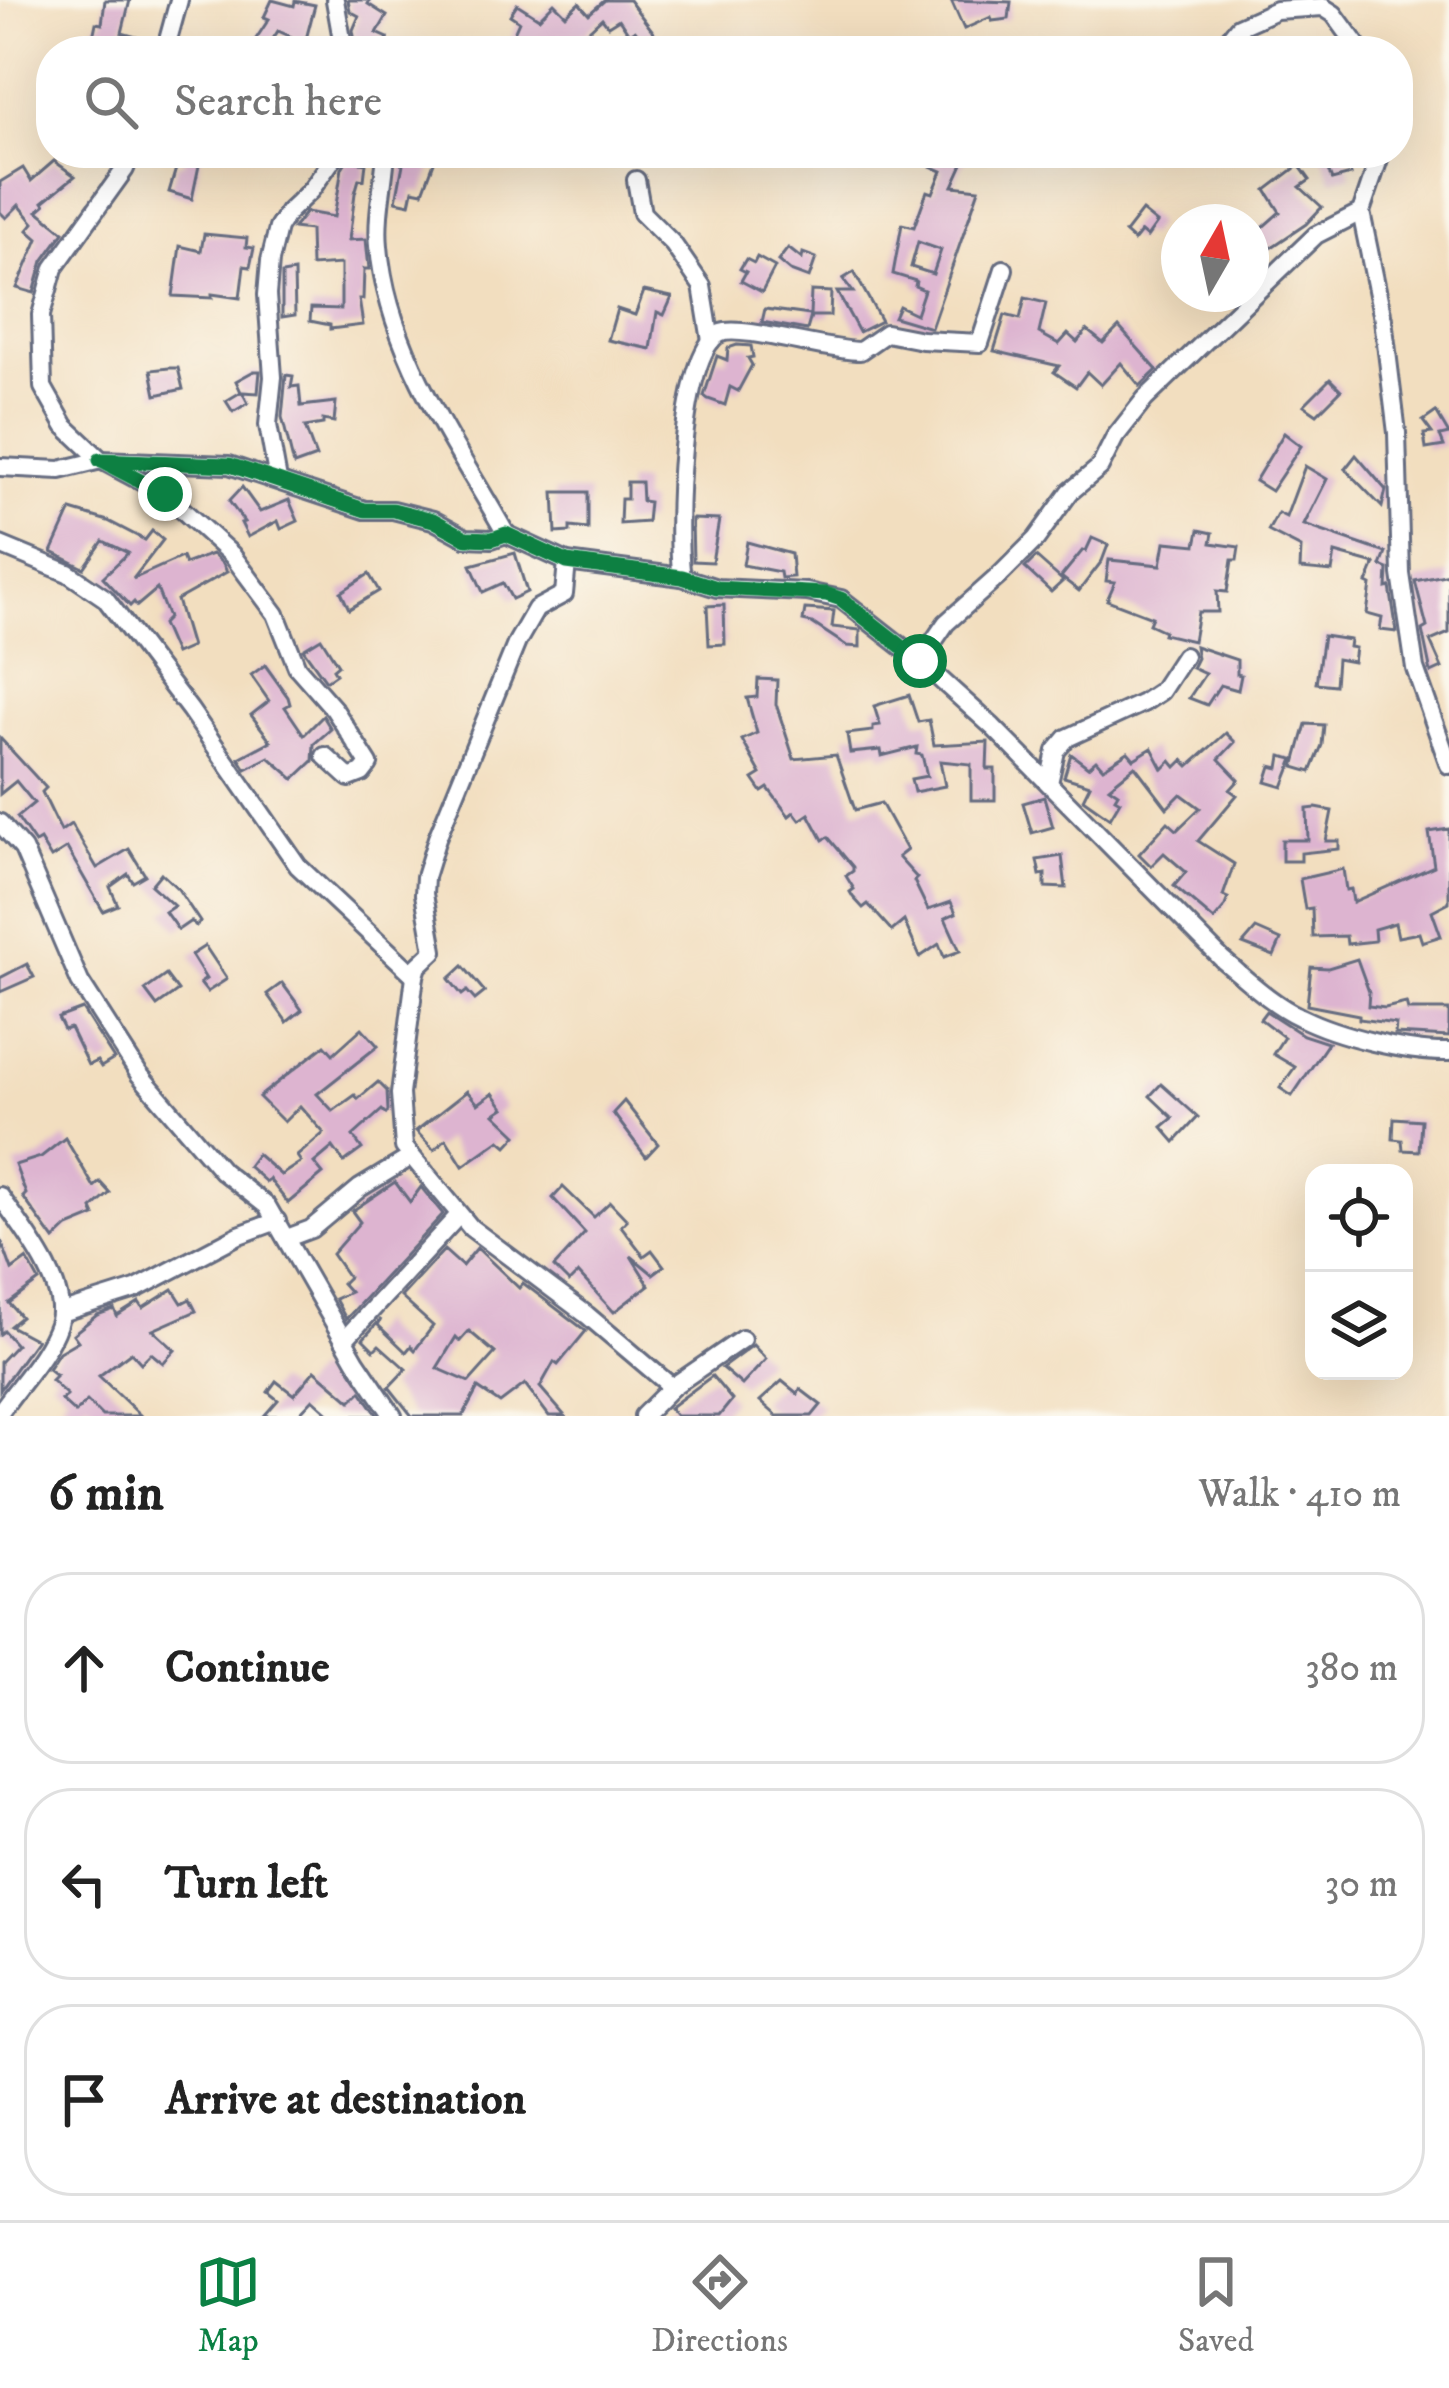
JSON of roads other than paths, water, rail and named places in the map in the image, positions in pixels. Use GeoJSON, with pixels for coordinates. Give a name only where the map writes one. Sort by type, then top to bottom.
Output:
{"type":"FeatureCollection","features":[{"type":"Feature","properties":{"kind":"street"},"geometry":{"type":"LineString","coordinates":[[169,36],[179,0]]}},
{"type":"Feature","properties":{"kind":"street"},"geometry":{"type":"LineString","coordinates":[[335,0],[341,36]]}},
{"type":"Feature","properties":{"kind":"street"},"geometry":{"type":"LineString","coordinates":[[1231,36],[1238,27],[1276,10],[1323,7],[1349,36]]}},
{"type":"Feature","properties":{"kind":"street"},"geometry":{"type":"LineString","coordinates":[[125,168],[55,268],[41,315],[44,387],[65,426],[100,460],[165,494],[232,555],[275,614],[297,667],[334,709],[369,764],[349,778],[325,756]]}},
{"type":"Feature","properties":{"kind":"street"},"geometry":{"type":"LineString","coordinates":[[278,480],[268,425],[273,377],[267,295],[270,261],[278,228],[326,168]]}},
{"type":"Feature","properties":{"kind":"street"},"geometry":{"type":"LineString","coordinates":[[385,168],[378,242],[391,313],[421,381],[506,534],[567,562],[682,577],[717,588],[807,592],[841,599],[920,661],[1049,783],[1222,960],[1299,1017],[1424,1052],[1449,1052]]}},
{"type":"Feature","properties":{"kind":"street"},"geometry":{"type":"LineString","coordinates":[[1376,168],[1361,212],[1383,319],[1397,434],[1396,518],[1406,621],[1427,708],[1449,765]]}},
{"type":"Feature","properties":{"kind":"street"},"geometry":{"type":"LineString","coordinates":[[636,180],[643,213],[673,244],[702,286],[711,341]]}},
{"type":"Feature","properties":{"kind":"street"},"geometry":{"type":"LineString","coordinates":[[920,661],[946,623],[1000,575],[1036,538],[1070,492],[1100,467],[1115,437],[1145,399],[1316,235],[1361,212]]}},
{"type":"Feature","properties":{"kind":"street"},"geometry":{"type":"LineString","coordinates":[[682,577],[677,549],[687,419],[701,356],[711,341],[721,333],[739,332],[860,351],[886,333],[980,343],[1004,269]]}},
{"type":"Feature","properties":{"kind":"street"},"geometry":{"type":"LineString","coordinates":[[0,466],[60,470],[100,460],[230,465],[365,510],[393,510],[433,520],[466,538],[506,534]]}},
{"type":"Feature","properties":{"kind":"street"},"geometry":{"type":"LineString","coordinates":[[0,544],[68,573],[105,598],[298,866],[415,976]]}},
{"type":"Feature","properties":{"kind":"street"},"geometry":{"type":"LineString","coordinates":[[567,562],[564,594],[536,609],[517,642],[425,877],[434,951],[415,976],[400,1094],[400,1136],[411,1157],[459,1215],[672,1387]]}},
{"type":"Feature","properties":{"kind":"street"},"geometry":{"type":"LineString","coordinates":[[1049,783],[1056,752],[1067,738],[1143,704],[1161,691],[1184,656]]}},
{"type":"Feature","properties":{"kind":"street"},"geometry":{"type":"LineString","coordinates":[[0,823],[22,849],[80,982],[139,1074],[222,1171],[253,1191],[277,1221],[393,1416]]}},
{"type":"Feature","properties":{"kind":"street"},"geometry":{"type":"LineString","coordinates":[[287,1238],[311,1229],[360,1188],[411,1157]]}},
{"type":"Feature","properties":{"kind":"street"},"geometry":{"type":"LineString","coordinates":[[0,1196],[44,1262],[60,1313],[43,1352],[0,1412]]}},
{"type":"Feature","properties":{"kind":"street"},"geometry":{"type":"LineString","coordinates":[[344,1340],[459,1215]]}},
{"type":"Feature","properties":{"kind":"street"},"geometry":{"type":"LineString","coordinates":[[60,1313],[136,1289],[239,1235],[277,1221]]}},
{"type":"Feature","properties":{"kind":"street"},"geometry":{"type":"LineString","coordinates":[[643,1416],[672,1387],[742,1339]]}}]}
